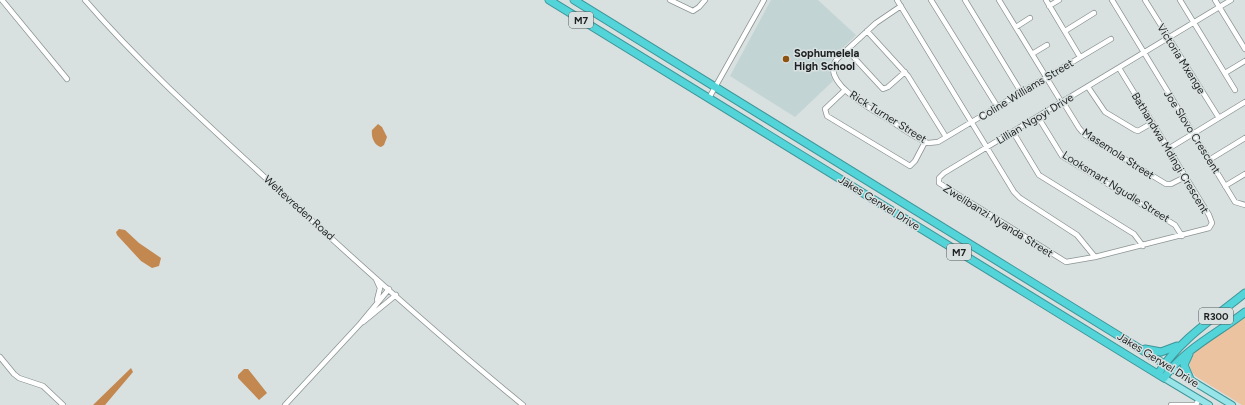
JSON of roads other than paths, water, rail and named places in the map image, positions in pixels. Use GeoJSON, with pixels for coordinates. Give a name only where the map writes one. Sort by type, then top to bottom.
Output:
{"type":"FeatureCollection","features":[{"type":"Feature","properties":{"kind":"highway","name":"Jakes Gerwel Drive"},"geometry":{"type":"LineString","coordinates":[[549,0],[1161,376]]}},
{"type":"Feature","properties":{"kind":"highway","name":"Jakes Gerwel Drive"},"geometry":{"type":"LineString","coordinates":[[574,0],[1168,366]]}},
{"type":"Feature","properties":{"kind":"highway","name":"R300"},"geometry":{"type":"LineString","coordinates":[[1161,376],[1187,339],[1245,293]]}},
{"type":"Feature","properties":{"kind":"highway","name":"R300"},"geometry":{"type":"LineString","coordinates":[[1168,366],[1245,312]]}},
{"type":"Feature","properties":{"kind":"highway"},"geometry":{"type":"LineString","coordinates":[[1139,348],[1163,352],[1187,339]]}},
{"type":"Feature","properties":{"kind":"highway"},"geometry":{"type":"LineString","coordinates":[[1190,379],[1184,365],[1186,358],[1193,349]]}},
{"type":"Feature","properties":{"kind":"main road","name":"Jakes Gerwel Drive"},"geometry":{"type":"LineString","coordinates":[[1168,366],[1232,405]]}},
{"type":"Feature","properties":{"kind":"main road","name":"Jakes Gerwel Drive"},"geometry":{"type":"LineString","coordinates":[[1161,376],[1209,405]]}},
{"type":"Feature","properties":{"kind":"street"},"geometry":{"type":"LineString","coordinates":[[2,0],[67,80]]}},
{"type":"Feature","properties":{"kind":"street","name":"Weltevreden Road"},"geometry":{"type":"LineString","coordinates":[[85,0],[109,27],[172,90],[294,204],[396,296],[523,405]]}},
{"type":"Feature","properties":{"kind":"street"},"geometry":{"type":"LineString","coordinates":[[670,0],[693,11],[705,0]]}},
{"type":"Feature","properties":{"kind":"street"},"geometry":{"type":"LineString","coordinates":[[709,98],[764,0]]}},
{"type":"Feature","properties":{"kind":"street","name":"Lillian Ngoyi Drive"},"geometry":{"type":"LineString","coordinates":[[897,0],[987,148],[1231,0]]}},
{"type":"Feature","properties":{"kind":"street"},"geometry":{"type":"LineString","coordinates":[[932,0],[997,106]]}},
{"type":"Feature","properties":{"kind":"street"},"geometry":{"type":"LineString","coordinates":[[965,0],[1021,92]]}},
{"type":"Feature","properties":{"kind":"street"},"geometry":{"type":"LineString","coordinates":[[1000,0],[1062,103]]}},
{"type":"Feature","properties":{"kind":"street","name":"Coline Williams Street"},"geometry":{"type":"LineString","coordinates":[[1046,0],[1080,57]]}},
{"type":"Feature","properties":{"kind":"street"},"geometry":{"type":"LineString","coordinates":[[1049,6],[1059,0]]}},
{"type":"Feature","properties":{"kind":"street","name":"Joe Slovo Crescent"},"geometry":{"type":"LineString","coordinates":[[1112,0],[1235,202],[1240,205],[1245,205]]}},
{"type":"Feature","properties":{"kind":"street","name":"Victoria Mxenge"},"geometry":{"type":"LineString","coordinates":[[1145,0],[1218,118]]}},
{"type":"Feature","properties":{"kind":"street"},"geometry":{"type":"LineString","coordinates":[[1180,0],[1235,90]]}},
{"type":"Feature","properties":{"kind":"street"},"geometry":{"type":"LineString","coordinates":[[1215,0],[1245,49]]}},
{"type":"Feature","properties":{"kind":"street","name":"Rick Turner Street"},"geometry":{"type":"LineString","coordinates":[[901,6],[867,31],[837,58],[832,66],[835,76],[845,90],[865,105],[925,142],[935,143],[972,122]]}},
{"type":"Feature","properties":{"kind":"street"},"geometry":{"type":"LineString","coordinates":[[1065,31],[1094,13]]}},
{"type":"Feature","properties":{"kind":"street"},"geometry":{"type":"LineString","coordinates":[[1016,28],[1030,18]]}},
{"type":"Feature","properties":{"kind":"street"},"geometry":{"type":"LineString","coordinates":[[867,31],[905,72],[946,137]]}},
{"type":"Feature","properties":{"kind":"street","name":"Coline Williams Street"},"geometry":{"type":"LineString","coordinates":[[972,122],[1110,39]]}},
{"type":"Feature","properties":{"kind":"street"},"geometry":{"type":"LineString","coordinates":[[1032,54],[1048,44]]}},
{"type":"Feature","properties":{"kind":"street"},"geometry":{"type":"LineString","coordinates":[[847,50],[883,89],[888,87],[905,72]]}},
{"type":"Feature","properties":{"kind":"street"},"geometry":{"type":"LineString","coordinates":[[1225,73],[1245,61]]}},
{"type":"Feature","properties":{"kind":"street","name":"Bathandwa Mdingi Crescent"},"geometry":{"type":"LineString","coordinates":[[1095,257],[1207,229],[1212,223],[1119,68]]}},
{"type":"Feature","properties":{"kind":"street"},"geometry":{"type":"LineString","coordinates":[[1088,87],[1105,112],[1135,130],[1138,131],[1152,123]]}},
{"type":"Feature","properties":{"kind":"street"},"geometry":{"type":"LineString","coordinates":[[845,90],[825,109],[827,116],[910,166],[915,161],[925,142]]}},
{"type":"Feature","properties":{"kind":"street"},"geometry":{"type":"LineString","coordinates":[[1168,149],[1245,102]]}},
{"type":"Feature","properties":{"kind":"street","name":"Masemola Street"},"geometry":{"type":"LineString","coordinates":[[1062,103],[1079,128],[1086,135],[1166,184],[1171,184],[1185,177]]}},
{"type":"Feature","properties":{"kind":"street","name":"Looksmart Ngudle Street"},"geometry":{"type":"LineString","coordinates":[[1038,117],[1062,156],[1175,225],[1182,236]]}},
{"type":"Feature","properties":{"kind":"street"},"geometry":{"type":"LineString","coordinates":[[1013,132],[1039,175],[1134,234],[1143,246]]}},
{"type":"Feature","properties":{"kind":"street"},"geometry":{"type":"LineString","coordinates":[[1210,160],[1245,138]]}},
{"type":"Feature","properties":{"kind":"street"},"geometry":{"type":"LineString","coordinates":[[987,148],[1017,196],[1078,235],[1095,257]]}},
{"type":"Feature","properties":{"kind":"street","name":"Zwelibanzi Nyanda Street"},"geometry":{"type":"LineString","coordinates":[[987,148],[940,176],[939,184],[1064,261],[1074,262],[1095,257]]}},
{"type":"Feature","properties":{"kind":"street"},"geometry":{"type":"LineString","coordinates":[[1225,186],[1245,174]]}},
{"type":"Feature","properties":{"kind":"street"},"geometry":{"type":"LineString","coordinates":[[375,306],[380,288],[376,278]]}},
{"type":"Feature","properties":{"kind":"street"},"geometry":{"type":"LineString","coordinates":[[285,405],[360,324],[389,289]]}},
{"type":"Feature","properties":{"kind":"street"},"geometry":{"type":"LineString","coordinates":[[360,324],[396,296]]}},
{"type":"Feature","properties":{"kind":"street"},"geometry":{"type":"LineString","coordinates":[[0,358],[19,378],[43,386],[63,405]]}},
{"type":"Feature","properties":{"kind":"street"},"geometry":{"type":"LineString","coordinates":[[1171,405],[1196,404],[1199,399]]}},
{"type":"Feature","properties":{"kind":"place","name":"Sophumelela High School"},"geometry":{"type":"Point","coordinates":[786,59]}}]}
